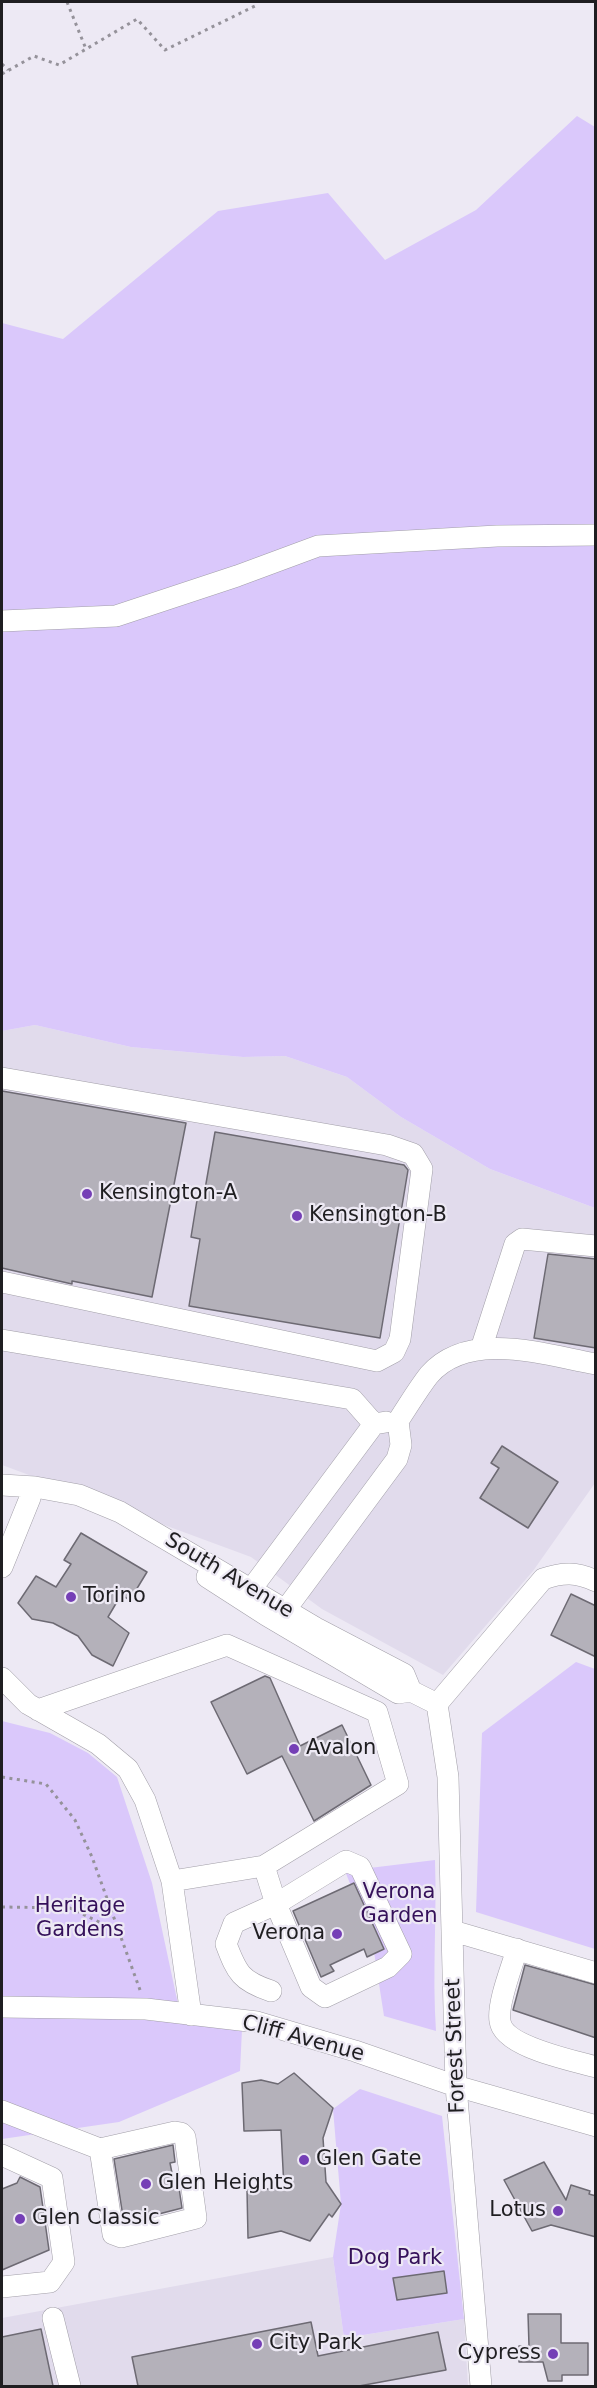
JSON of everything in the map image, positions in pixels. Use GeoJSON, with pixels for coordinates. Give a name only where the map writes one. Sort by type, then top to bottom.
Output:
{"type":"FeatureCollection","features":[{"type":"Feature","properties":{"kind":"street"},"geometry":{"type":"LineString","coordinates":[[2,621],[116,616],[237,576],[318,546],[497,536],[596,535]]}},
{"type":"Feature","properties":{"kind":"street"},"geometry":{"type":"LineString","coordinates":[[2,1078],[387,1145],[413,1154],[422,1169],[400,1340],[394,1352],[377,1361],[2,1282]]}},
{"type":"Feature","properties":{"kind":"street"},"geometry":{"type":"LineString","coordinates":[[480,1349],[515,1244],[522,1239],[596,1246]]}},
{"type":"Feature","properties":{"kind":"street"},"geometry":{"type":"LineString","coordinates":[[2,1340],[352,1399],[374,1424]]}},
{"type":"Feature","properties":{"kind":"street"},"geometry":{"type":"LineString","coordinates":[[286,1610],[397,1459],[401,1445],[398,1420],[430,1374],[456,1354],[480,1349],[520,1351],[596,1364]]}},
{"type":"Feature","properties":{"kind":"street"},"geometry":{"type":"LineString","coordinates":[[252,1588],[374,1424],[398,1420]]}},
{"type":"Feature","properties":{"kind":"street","name":"South Avenue"},"geometry":{"type":"LineString","coordinates":[[2,1485],[35,1487],[79,1495],[120,1512],[286,1610],[404,1674],[411,1691],[437,1704]]}},
{"type":"Feature","properties":{"kind":"street"},"geometry":{"type":"LineString","coordinates":[[2,1496],[82,1506],[160,1547],[266,1616],[398,1693],[411,1691]]}},
{"type":"Feature","properties":{"kind":"street"},"geometry":{"type":"LineString","coordinates":[[2,1567],[30,1498]]}},
{"type":"Feature","properties":{"kind":"street"},"geometry":{"type":"LineString","coordinates":[[437,1704],[543,1579],[561,1573],[583,1575],[596,1581]]}},
{"type":"Feature","properties":{"kind":"street"},"geometry":{"type":"LineString","coordinates":[[39,1710],[227,1645],[377,1712],[398,1784],[264,1866],[172,1881]]}},
{"type":"Feature","properties":{"kind":"street"},"geometry":{"type":"LineString","coordinates":[[2,1678],[28,1704],[98,1744],[128,1769],[145,1800],[172,1881],[187,1967],[191,2014]]}},
{"type":"Feature","properties":{"kind":"street","name":"Forest Street"},"geometry":{"type":"LineString","coordinates":[[437,1704],[448,1777],[456,2086],[482,2386]]}},
{"type":"Feature","properties":{"kind":"street"},"geometry":{"type":"LineString","coordinates":[[264,1866],[276,1904],[311,1987],[325,1997],[388,1967],[400,1954],[360,1867],[346,1861],[276,1904],[234,1923],[225,1944],[235,1969],[249,1984],[271,1991]]}},
{"type":"Feature","properties":{"kind":"street"},"geometry":{"type":"LineString","coordinates":[[453,1931],[596,1973]]}},
{"type":"Feature","properties":{"kind":"street"},"geometry":{"type":"LineString","coordinates":[[517,1949],[500,2012],[500,2022],[506,2034],[517,2043],[596,2067]]}},
{"type":"Feature","properties":{"kind":"street","name":"Cliff Avenue"},"geometry":{"type":"LineString","coordinates":[[2,2007],[146,2009],[257,2022],[355,2051],[456,2086],[596,2126]]}},
{"type":"Feature","properties":{"kind":"street"},"geometry":{"type":"LineString","coordinates":[[2,2111],[100,2149],[181,2133],[185,2138],[196,2218],[121,2237],[113,2234],[100,2149]]}},
{"type":"Feature","properties":{"kind":"street"},"geometry":{"type":"LineString","coordinates":[[2,2155],[52,2178],[64,2262],[50,2282],[2,2287]]}},
{"type":"Feature","properties":{"kind":"street"},"geometry":{"type":"LineString","coordinates":[[53,2318],[70,2386]]}},
{"type":"Feature","properties":{"kind":"path"},"geometry":{"type":"LineString","coordinates":[[67,2],[86,49]]}},
{"type":"Feature","properties":{"kind":"path"},"geometry":{"type":"LineString","coordinates":[[2,74],[34,56],[59,65],[137,19],[165,50],[255,6]]}},
{"type":"Feature","properties":{"kind":"path"},"geometry":{"type":"LineString","coordinates":[[2,64],[8,70]]}},
{"type":"Feature","properties":{"kind":"path"},"geometry":{"type":"LineString","coordinates":[[2,1777],[46,1784],[75,1820],[120,1932],[146,2009]]}},
{"type":"Feature","properties":{"kind":"path"},"geometry":{"type":"LineString","coordinates":[[2,1907],[70,1908],[120,1932]]}},
{"type":"Feature","properties":{"kind":"shaded area"},"geometry":{"type":"Polygon","coordinates":[[[35,1025],[131,1047],[243,1057],[285,1056],[347,1077],[401,1117],[490,1169],[595,1208],[595,1483],[533,1571],[443,1675],[322,1609],[251,1557],[2,1465],[2,1031],[35,1025]]]}},
{"type":"Feature","properties":{"kind":"shaded area"},"geometry":{"type":"Polygon","coordinates":[[[333,2257],[344,2338],[464,2319],[468,2386],[2,2386],[2,2318],[333,2257]]]}},
{"type":"Feature","properties":{"kind":"green space"},"geometry":{"type":"Polygon","coordinates":[[[577,116],[595,127],[595,1208],[490,1169],[401,1117],[347,1077],[285,1056],[243,1057],[131,1047],[35,1025],[2,1031],[2,323],[63,339],[218,211],[328,193],[385,260],[476,210],[577,116]]]}},
{"type":"Feature","properties":{"kind":"green space"},"geometry":{"type":"Polygon","coordinates":[[[576,1662],[595,1669],[595,1949],[476,1912],[482,1733],[576,1662]]]}},
{"type":"Feature","properties":{"kind":"green space","name":"Heritage Gardens"},"geometry":{"type":"Polygon","coordinates":[[[2,1721],[50,1733],[88,1753],[117,1777],[152,1883],[178,2004],[2,1998],[2,1721]]]}},
{"type":"Feature","properties":{"kind":"green space","name":"Verona Garden"},"geometry":{"type":"Polygon","coordinates":[[[435,1860],[436,2031],[384,2016],[372,1939],[345,1871],[435,1860]]]}},
{"type":"Feature","properties":{"kind":"green space"},"geometry":{"type":"Polygon","coordinates":[[[2,2016],[146,2020],[242,2029],[240,2071],[119,2122],[2,2139],[2,2016]]]}},
{"type":"Feature","properties":{"kind":"green space","name":"Dog Park"},"geometry":{"type":"Polygon","coordinates":[[[360,2089],[442,2116],[464,2319],[344,2338],[333,2257],[341,2204],[333,2109],[360,2089]]]}},
{"type":"Feature","properties":{"kind":"building","name":"Kensington-A"},"geometry":{"type":"Polygon","coordinates":[[[2,1091],[186,1123],[152,1297],[72,1281],[72,1284],[2,1268],[2,1091]]]}},
{"type":"Feature","properties":{"kind":"building","name":"Kensington-B"},"geometry":{"type":"Polygon","coordinates":[[[215,1132],[404,1165],[408,1170],[380,1338],[189,1306],[200,1239],[191,1237],[198,1194],[204,1195],[215,1132]]]}},
{"type":"Feature","properties":{"kind":"building"},"geometry":{"type":"Polygon","coordinates":[[[548,1254],[596,1259],[596,1348],[534,1338],[548,1254]]]}},
{"type":"Feature","properties":{"kind":"building"},"geometry":{"type":"Polygon","coordinates":[[[502,1446],[558,1482],[528,1528],[480,1498],[499,1468],[491,1463],[502,1446]]]}},
{"type":"Feature","properties":{"kind":"building","name":"Torino"},"geometry":{"type":"Polygon","coordinates":[[[81,1533],[147,1572],[130,1600],[121,1595],[108,1617],[129,1633],[113,1666],[92,1655],[78,1636],[53,1623],[32,1619],[18,1603],[36,1576],[56,1587],[71,1564],[64,1560],[81,1533]]]}},
{"type":"Feature","properties":{"kind":"building"},"geometry":{"type":"Polygon","coordinates":[[[571,1594],[596,1606],[596,1657],[551,1635],[571,1594]]]}},
{"type":"Feature","properties":{"kind":"building","name":"Avalon"},"geometry":{"type":"Polygon","coordinates":[[[265,1676],[270,1678],[300,1746],[342,1725],[371,1785],[314,1821],[282,1756],[247,1774],[211,1702],[265,1676]]]}},
{"type":"Feature","properties":{"kind":"building","name":"Verona"},"geometry":{"type":"Polygon","coordinates":[[[354,1883],[384,1949],[367,1957],[364,1949],[330,1965],[334,1971],[321,1977],[293,1911],[354,1883]]]}},
{"type":"Feature","properties":{"kind":"building"},"geometry":{"type":"Polygon","coordinates":[[[525,1965],[596,1985],[596,2038],[513,2010],[525,1965]]]}},
{"type":"Feature","properties":{"kind":"building","name":"Glen Gate"},"geometry":{"type":"Polygon","coordinates":[[[294,2073],[333,2108],[323,2138],[326,2182],[341,2204],[332,2217],[329,2214],[310,2241],[281,2231],[248,2238],[247,2190],[284,2188],[281,2130],[244,2131],[242,2083],[261,2080],[278,2084],[294,2073]]]}},
{"type":"Feature","properties":{"kind":"building","name":"Glen Heights"},"geometry":{"type":"Polygon","coordinates":[[[173,2145],[175,2162],[170,2163],[175,2188],[179,2188],[182,2208],[124,2223],[114,2159],[173,2145]]]}},
{"type":"Feature","properties":{"kind":"building","name":"Lotus"},"geometry":{"type":"Polygon","coordinates":[[[544,2162],[566,2200],[571,2185],[590,2191],[589,2194],[596,2196],[596,2237],[551,2225],[532,2231],[504,2180],[544,2162]]]}},
{"type":"Feature","properties":{"kind":"building","name":"Glen Classic"},"geometry":{"type":"Polygon","coordinates":[[[20,2177],[40,2187],[49,2250],[2,2270],[2,2189],[17,2183],[20,2177]]]}},
{"type":"Feature","properties":{"kind":"building"},"geometry":{"type":"Polygon","coordinates":[[[444,2271],[447,2293],[397,2300],[393,2278],[444,2271]]]}},
{"type":"Feature","properties":{"kind":"building","name":"Cypress"},"geometry":{"type":"Polygon","coordinates":[[[528,2314],[561,2314],[561,2343],[588,2343],[588,2375],[562,2375],[562,2381],[548,2381],[543,2362],[519,2362],[519,2346],[529,2346],[528,2314]]]}},
{"type":"Feature","properties":{"kind":"building","name":"City Park"},"geometry":{"type":"Polygon","coordinates":[[[311,2322],[318,2356],[438,2332],[446,2370],[359,2386],[138,2386],[132,2357],[311,2322]]]}},
{"type":"Feature","properties":{"kind":"building"},"geometry":{"type":"Polygon","coordinates":[[[41,2329],[53,2386],[2,2386],[2,2337],[41,2329]]]}},
{"type":"Feature","properties":{"kind":"place","name":"Kensington-A"},"geometry":{"type":"Point","coordinates":[87,1194]}},
{"type":"Feature","properties":{"kind":"place","name":"Kensington-B"},"geometry":{"type":"Point","coordinates":[297,1216]}},
{"type":"Feature","properties":{"kind":"place","name":"Torino"},"geometry":{"type":"Point","coordinates":[71,1597]}},
{"type":"Feature","properties":{"kind":"place","name":"Avalon"},"geometry":{"type":"Point","coordinates":[294,1749]}},
{"type":"Feature","properties":{"kind":"place","name":"Verona"},"geometry":{"type":"Point","coordinates":[337,1934]}},
{"type":"Feature","properties":{"kind":"place","name":"Glen Gate"},"geometry":{"type":"Point","coordinates":[304,2160]}},
{"type":"Feature","properties":{"kind":"place","name":"Glen Heights"},"geometry":{"type":"Point","coordinates":[146,2184]}},
{"type":"Feature","properties":{"kind":"place","name":"Lotus"},"geometry":{"type":"Point","coordinates":[558,2211]}},
{"type":"Feature","properties":{"kind":"place","name":"Glen Classic"},"geometry":{"type":"Point","coordinates":[20,2219]}},
{"type":"Feature","properties":{"kind":"place","name":"City Park"},"geometry":{"type":"Point","coordinates":[257,2344]}},
{"type":"Feature","properties":{"kind":"place","name":"Cypress"},"geometry":{"type":"Point","coordinates":[553,2354]}}]}
